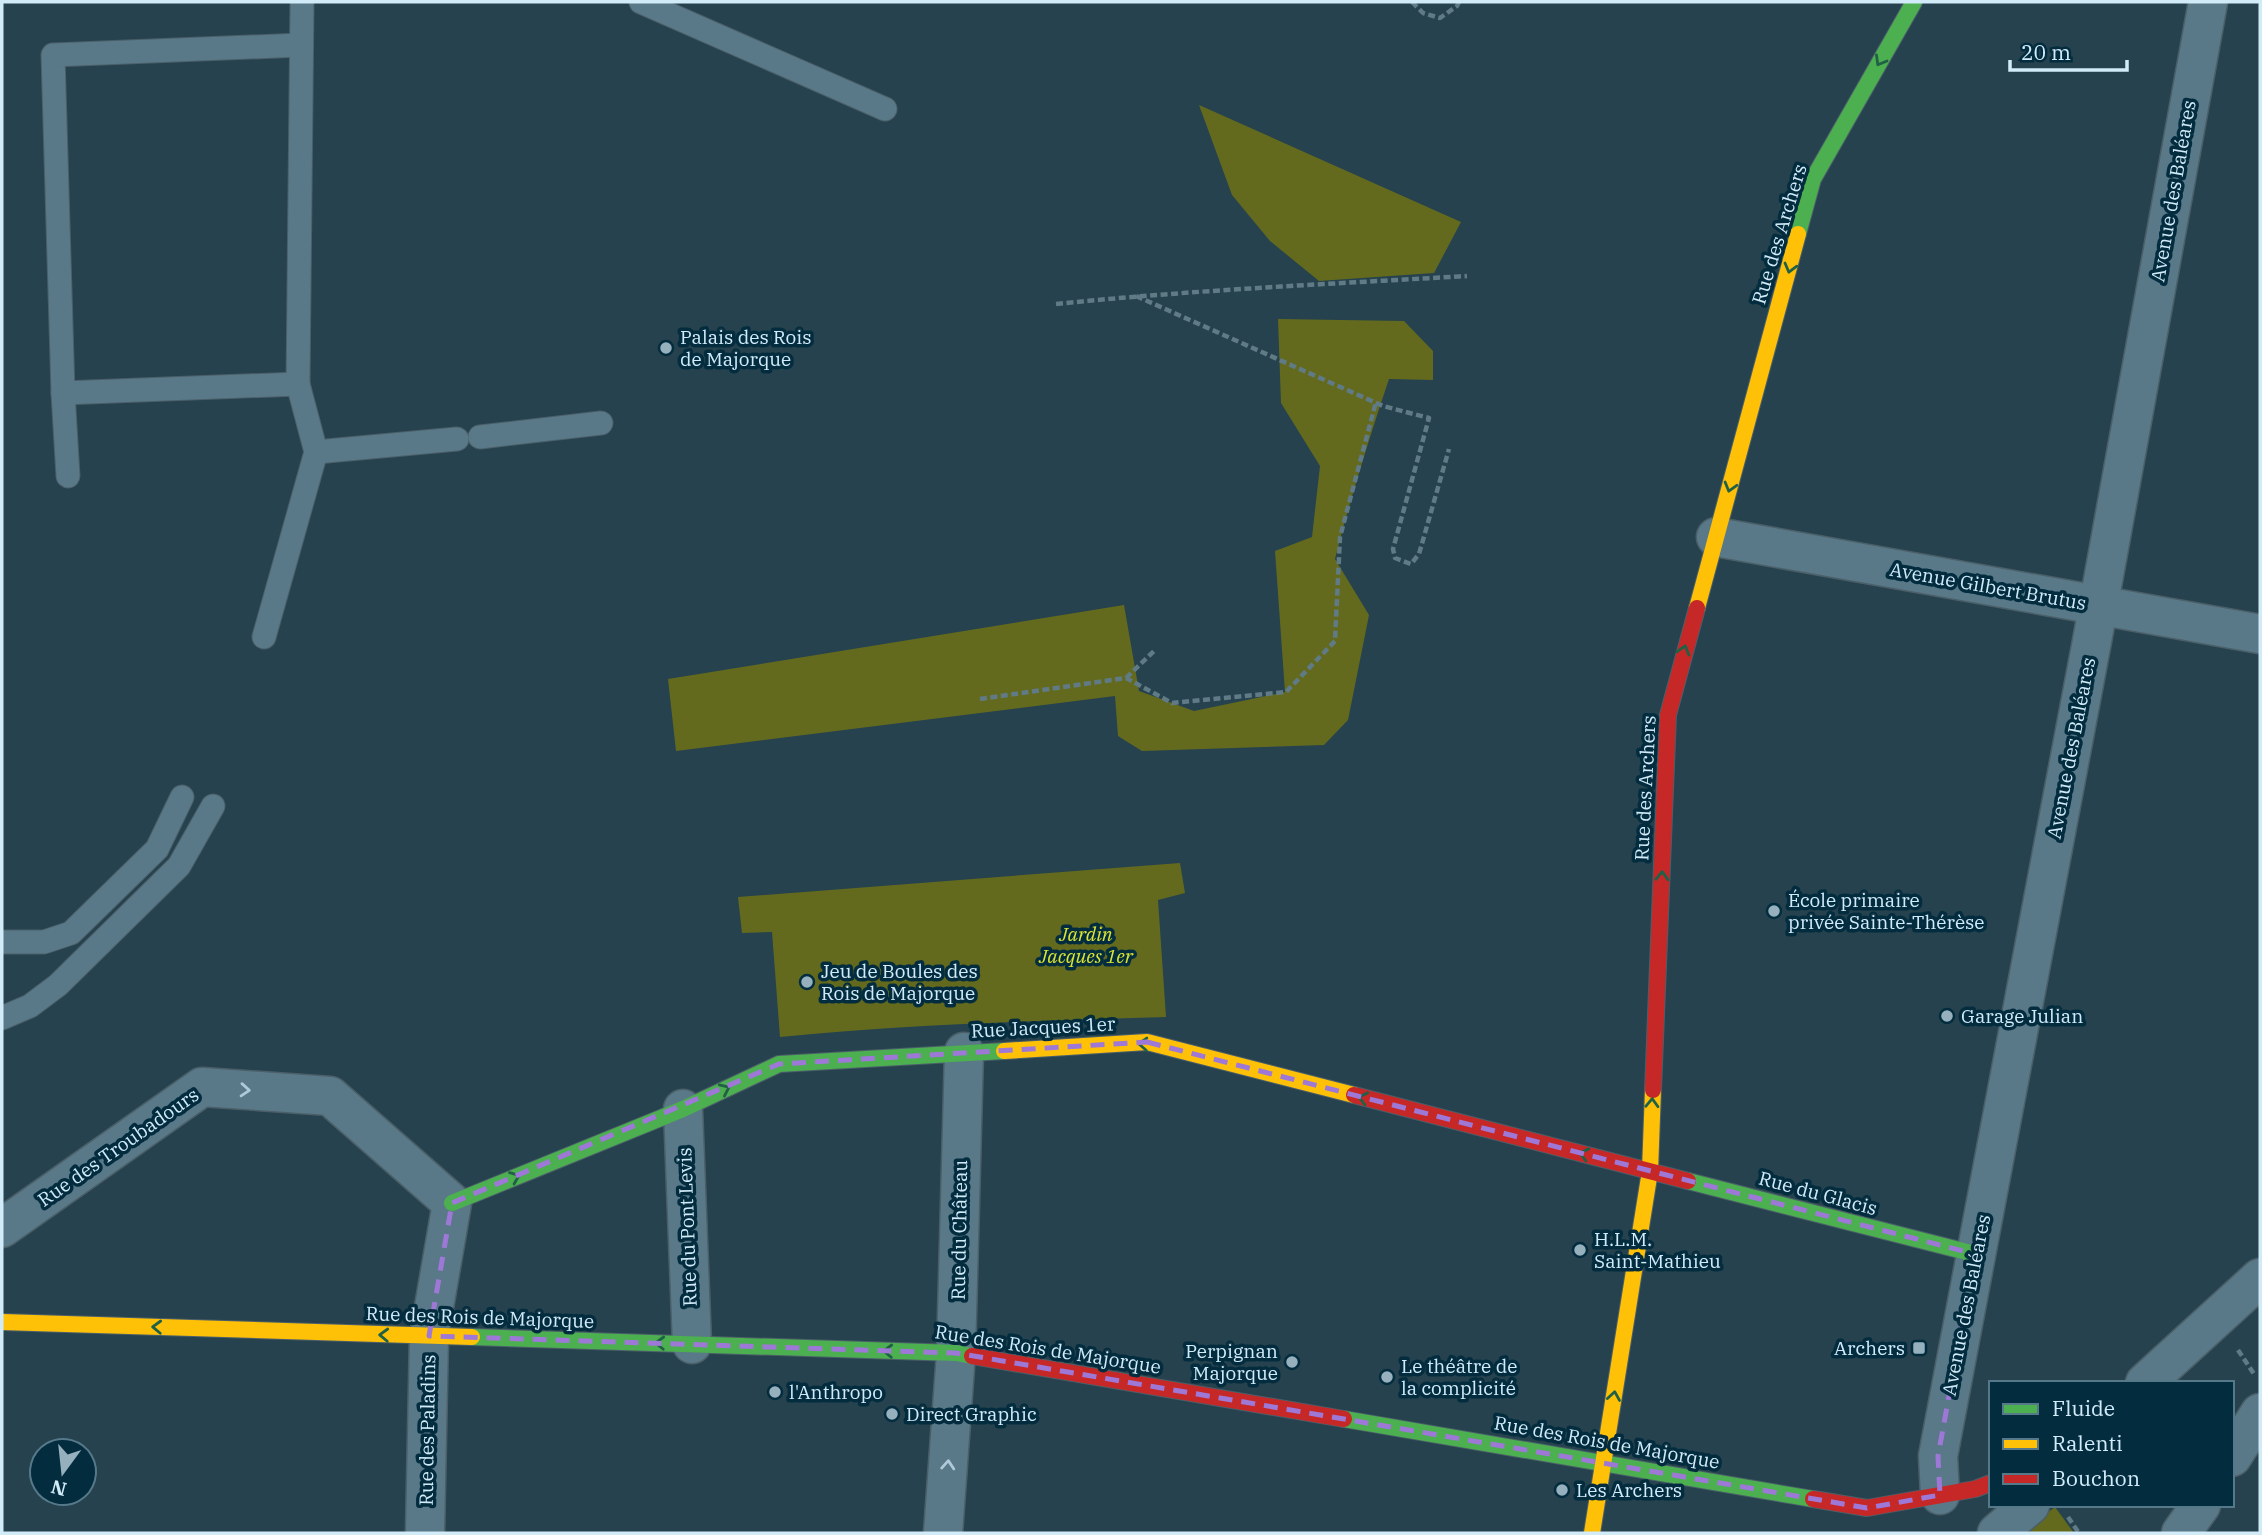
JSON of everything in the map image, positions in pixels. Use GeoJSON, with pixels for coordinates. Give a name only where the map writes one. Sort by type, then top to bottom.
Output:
{"type":"FeatureCollection","features":[{"type":"Feature","properties":{"kind":"street","name":"Rue des Archers"},"geometry":{"type":"LineString","coordinates":[[1592,1533],[1650,1171],[1668,715],[1814,179],[1835,137],[1914,2]]}},
{"type":"Feature","properties":{"kind":"street","name":"Avenue des Baléares"},"geometry":{"type":"LineString","coordinates":[[1940,1495],[1938,1456],[2208,2]]}},
{"type":"Feature","properties":{"kind":"street","name":"Avenue Gilbert Brutus"},"geometry":{"type":"LineString","coordinates":[[1716,537],[2260,635]]}},
{"type":"Feature","properties":{"kind":"street","name":"Rue Jacques 1er"},"geometry":{"type":"LineString","coordinates":[[452,1203],[682,1110],[779,1064],[1147,1042],[1650,1171]]}},
{"type":"Feature","properties":{"kind":"street","name":"Rue du Château"},"geometry":{"type":"LineString","coordinates":[[943,1533],[956,1353],[964,1052]]}},
{"type":"Feature","properties":{"kind":"street","name":"Rue des Troubadours"},"geometry":{"type":"LineString","coordinates":[[2,1228],[202,1087],[330,1096],[452,1203]]}},
{"type":"Feature","properties":{"kind":"street","name":"Rue du Pont Levis"},"geometry":{"type":"LineString","coordinates":[[682,1110],[691,1344]]}},
{"type":"Feature","properties":{"kind":"street","name":"Rue du Glacis"},"geometry":{"type":"LineString","coordinates":[[1650,1171],[1975,1254]]}},
{"type":"Feature","properties":{"kind":"street","name":"Rue des Paladins"},"geometry":{"type":"LineString","coordinates":[[425,1533],[429,1336],[452,1203]]}},
{"type":"Feature","properties":{"kind":"street"},"geometry":{"type":"LineString","coordinates":[[2147,1381],[2260,1278]]}},
{"type":"Feature","properties":{"kind":"street","name":"Rue des Rois de Majorque"},"geometry":{"type":"LineString","coordinates":[[2,1322],[956,1353],[1867,1508],[1975,1489],[1989,1484]]}},
{"type":"Feature","properties":{"kind":"street"},"geometry":{"type":"LineString","coordinates":[[2234,1454],[2260,1413]]}},
{"type":"Feature","properties":{"kind":"street"},"geometry":{"type":"LineString","coordinates":[[1997,1533],[2028,1507]]}},
{"type":"Feature","properties":{"kind":"street"},"geometry":{"type":"LineString","coordinates":[[2181,1533],[2200,1507]]}},
{"type":"Feature","properties":{"kind":"lane"},"geometry":{"type":"LineString","coordinates":[[264,637],[317,453],[298,384],[302,2]]}},
{"type":"Feature","properties":{"kind":"lane"},"geometry":{"type":"LineString","coordinates":[[641,2],[885,109]]}},
{"type":"Feature","properties":{"kind":"lane"},"geometry":{"type":"LineString","coordinates":[[68,476],[53,55],[301,45]]}},
{"type":"Feature","properties":{"kind":"lane"},"geometry":{"type":"LineString","coordinates":[[63,393],[298,384]]}},
{"type":"Feature","properties":{"kind":"lane"},"geometry":{"type":"LineString","coordinates":[[317,453],[601,423]]}},
{"type":"Feature","properties":{"kind":"lane"},"geometry":{"type":"LineString","coordinates":[[2,942],[44,942],[71,933],[157,849],[182,797]]}},
{"type":"Feature","properties":{"kind":"lane"},"geometry":{"type":"LineString","coordinates":[[2,1018],[30,1006],[58,985],[179,866],[213,806]]}},
{"type":"Feature","properties":{"kind":"path"},"geometry":{"type":"LineString","coordinates":[[1412,2],[1423,13],[1440,18],[1459,2]]}},
{"type":"Feature","properties":{"kind":"path"},"geometry":{"type":"LineString","coordinates":[[1056,304],[1136,296],[1467,276]]}},
{"type":"Feature","properties":{"kind":"path"},"geometry":{"type":"LineString","coordinates":[[1136,296],[1376,402],[1429,418],[1393,550],[1395,558],[1411,564],[1419,554],[1449,450]]}},
{"type":"Feature","properties":{"kind":"path"},"geometry":{"type":"LineString","coordinates":[[980,699],[1126,678],[1172,703],[1286,692],[1335,641],[1340,537],[1376,402]]}},
{"type":"Feature","properties":{"kind":"path"},"geometry":{"type":"LineString","coordinates":[[1126,678],[1154,650]]}},
{"type":"Feature","properties":{"kind":"path"},"geometry":{"type":"LineString","coordinates":[[2067,1515],[2079,1533]]}},
{"type":"Feature","properties":{"kind":"highlighted area"},"geometry":{"type":"Polygon","coordinates":[[[1147,1042],[1975,1254],[1938,1456],[1940,1495],[1867,1508],[956,1353],[429,1336],[452,1203],[779,1064],[1147,1042]]]}},
{"type":"Feature","properties":{"kind":"green space"},"geometry":{"type":"Polygon","coordinates":[[[1199,105],[1461,222],[1434,273],[1319,281],[1270,241],[1232,195],[1199,105]]]}},
{"type":"Feature","properties":{"kind":"green space"},"geometry":{"type":"Polygon","coordinates":[[[1278,319],[1404,321],[1433,351],[1433,380],[1389,379],[1347,514],[1335,559],[1369,615],[1348,720],[1324,745],[1142,751],[1118,736],[1115,696],[676,751],[668,679],[1124,605],[1139,691],[1194,711],[1285,692],[1275,551],[1312,537],[1320,466],[1281,403],[1278,319]]]}},
{"type":"Feature","properties":{"kind":"green space","name":"Jardin Jacques 1er"},"geometry":{"type":"Polygon","coordinates":[[[1180,863],[1185,893],[1158,900],[1166,1017],[924,1026],[780,1037],[772,932],[742,933],[738,897],[1180,863]]]}},
{"type":"Feature","properties":{"kind":"green space"},"geometry":{"type":"Polygon","coordinates":[[[2055,1507],[2074,1533],[2021,1533],[2055,1507]]]}},
{"type":"Feature","properties":{"kind":"traffic: fast"},"geometry":{"type":"LineString","coordinates":[[1798,234],[1813,179],[1914,2]]}},
{"type":"Feature","properties":{"kind":"traffic: fast"},"geometry":{"type":"LineString","coordinates":[[452,1203],[683,1109],[779,1064],[1004,1051]]}},
{"type":"Feature","properties":{"kind":"traffic: fast"},"geometry":{"type":"LineString","coordinates":[[1688,1181],[1975,1254]]}},
{"type":"Feature","properties":{"kind":"traffic: fast"},"geometry":{"type":"LineString","coordinates":[[472,1337],[956,1353],[972,1356]]}},
{"type":"Feature","properties":{"kind":"traffic: fast"},"geometry":{"type":"LineString","coordinates":[[1344,1419],[1813,1499]]}},
{"type":"Feature","properties":{"kind":"traffic: slow"},"geometry":{"type":"LineString","coordinates":[[1697,608],[1798,234]]}},
{"type":"Feature","properties":{"kind":"traffic: slow"},"geometry":{"type":"LineString","coordinates":[[1004,1051],[1147,1042],[1354,1095]]}},
{"type":"Feature","properties":{"kind":"traffic: slow"},"geometry":{"type":"LineString","coordinates":[[1592,1533],[1650,1171],[1653,1090]]}},
{"type":"Feature","properties":{"kind":"traffic: slow"},"geometry":{"type":"LineString","coordinates":[[2,1322],[472,1337]]}},
{"type":"Feature","properties":{"kind":"traffic: jam"},"geometry":{"type":"LineString","coordinates":[[1653,1090],[1668,715],[1697,608]]}},
{"type":"Feature","properties":{"kind":"traffic: jam"},"geometry":{"type":"LineString","coordinates":[[1354,1095],[1688,1181]]}},
{"type":"Feature","properties":{"kind":"traffic: jam"},"geometry":{"type":"LineString","coordinates":[[972,1356],[1344,1419]]}},
{"type":"Feature","properties":{"kind":"traffic: jam"},"geometry":{"type":"LineString","coordinates":[[1813,1499],[1867,1508],[1975,1489],[1989,1484]]}},
{"type":"Feature","properties":{"kind":"place","name":"Palais des Rois de Majorque"},"geometry":{"type":"Point","coordinates":[666,348]}},
{"type":"Feature","properties":{"kind":"place","name":"École primaire privée Sainte-Thérèse"},"geometry":{"type":"Point","coordinates":[1774,911]}},
{"type":"Feature","properties":{"kind":"place","name":"Jeu de Boules des Rois de Majorque"},"geometry":{"type":"Point","coordinates":[807,982]}},
{"type":"Feature","properties":{"kind":"place","name":"Garage Julian"},"geometry":{"type":"Point","coordinates":[1947,1016]}},
{"type":"Feature","properties":{"kind":"place","name":"H.L.M. Saint-Mathieu"},"geometry":{"type":"Point","coordinates":[1580,1250]}},
{"type":"Feature","properties":{"kind":"place","name":"Archers"},"geometry":{"type":"Point","coordinates":[1919,1348]}},
{"type":"Feature","properties":{"kind":"place","name":"Perpignan Majorque"},"geometry":{"type":"Point","coordinates":[1292,1362]}},
{"type":"Feature","properties":{"kind":"place","name":"Le théâtre de la complicité"},"geometry":{"type":"Point","coordinates":[1387,1377]}},
{"type":"Feature","properties":{"kind":"place","name":"l'Anthropo"},"geometry":{"type":"Point","coordinates":[775,1392]}},
{"type":"Feature","properties":{"kind":"place","name":"Direct Graphic"},"geometry":{"type":"Point","coordinates":[892,1414]}},
{"type":"Feature","properties":{"kind":"place","name":"Les Archers"},"geometry":{"type":"Point","coordinates":[1562,1490]}}]}
